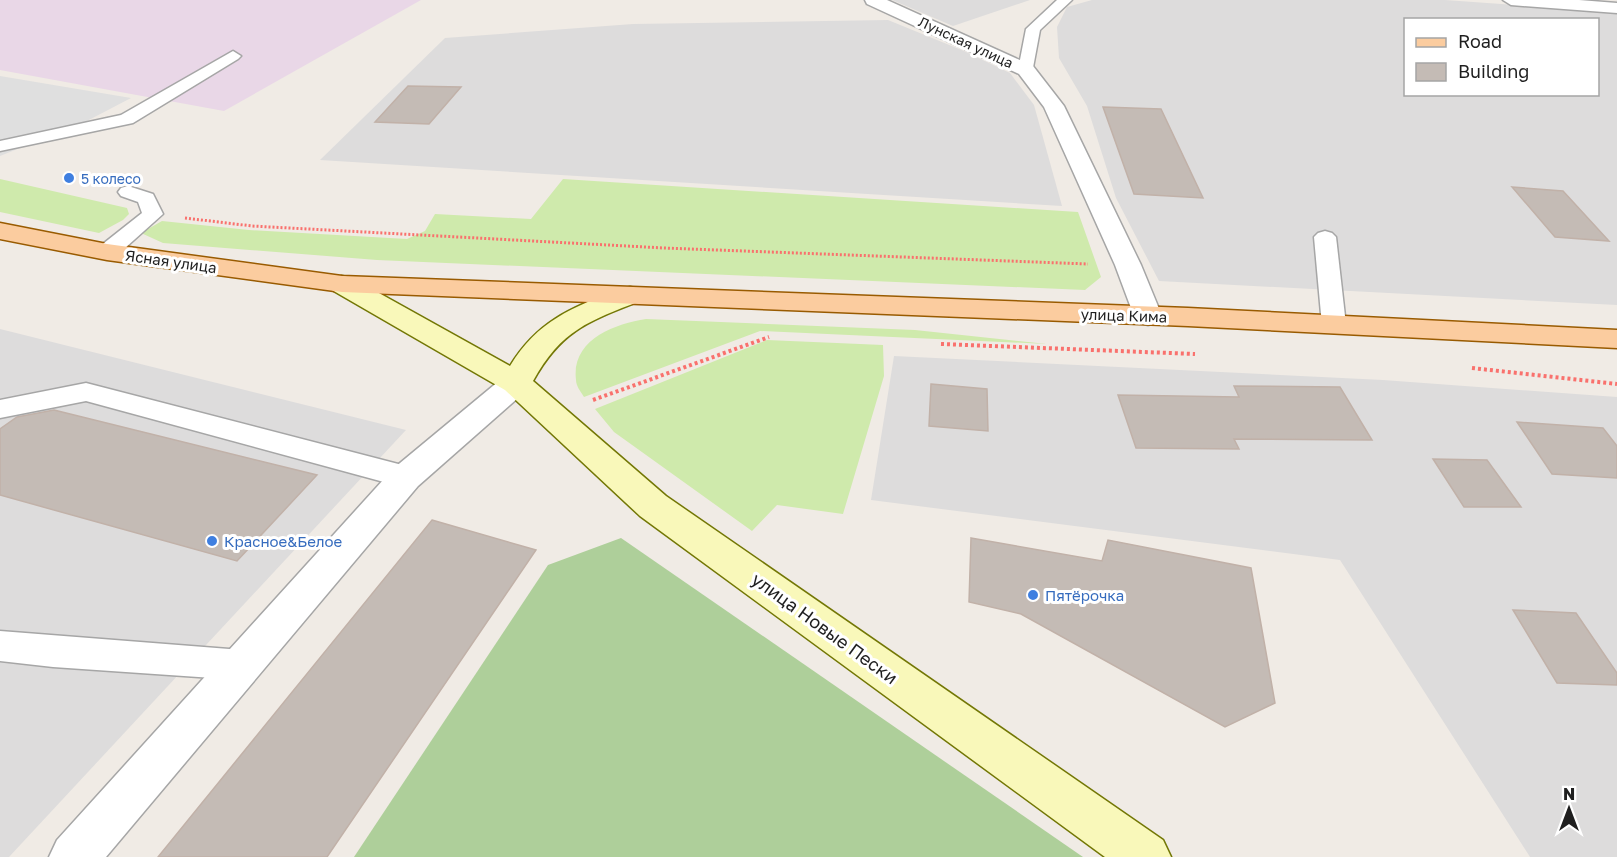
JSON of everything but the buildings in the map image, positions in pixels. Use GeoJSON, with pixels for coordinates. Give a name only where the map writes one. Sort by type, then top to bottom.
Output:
{"type":"FeatureCollection","features":[{"type":"Feature","properties":{"kind":"main road","name":"Ясная улица"},"geometry":{"type":"LineString","coordinates":[[0,231],[107,252],[342,284],[630,295]]}},
{"type":"Feature","properties":{"kind":"main road","name":"улица Новые Пески"},"geometry":{"type":"LineString","coordinates":[[342,284],[516,383],[653,506],[1146,857]]}},
{"type":"Feature","properties":{"kind":"main road","name":"улица Кима"},"geometry":{"type":"LineString","coordinates":[[630,295],[1148,316],[1617,339]]}},
{"type":"Feature","properties":{"kind":"main road"},"geometry":{"type":"LineString","coordinates":[[516,383],[529,359],[546,337],[567,321],[630,295]]}},
{"type":"Feature","properties":{"kind":"street","name":"Лунская улица"},"geometry":{"type":"LineString","coordinates":[[873,0],[1026,70]]}},
{"type":"Feature","properties":{"kind":"street"},"geometry":{"type":"LineString","coordinates":[[1511,0],[1617,8]]}},
{"type":"Feature","properties":{"kind":"street"},"geometry":{"type":"LineString","coordinates":[[1026,70],[1054,106],[1128,265],[1148,316]]}},
{"type":"Feature","properties":{"kind":"street"},"geometry":{"type":"LineString","coordinates":[[74,857],[406,477],[516,383]]}},
{"type":"Feature","properties":{"kind":"lane"},"geometry":{"type":"LineString","coordinates":[[1026,70],[1033,29],[1065,0]]}},
{"type":"Feature","properties":{"kind":"lane"},"geometry":{"type":"LineString","coordinates":[[0,146],[127,119],[233,56]]}},
{"type":"Feature","properties":{"kind":"lane"},"geometry":{"type":"LineString","coordinates":[[107,252],[153,214],[146,198],[128,192]]}},
{"type":"Feature","properties":{"kind":"lane"},"geometry":{"type":"LineString","coordinates":[[1325,237],[1334,325]]}},
{"type":"Feature","properties":{"kind":"lane"},"geometry":{"type":"LineString","coordinates":[[0,409],[86,392],[406,477]]}},
{"type":"Feature","properties":{"kind":"lane"},"geometry":{"type":"LineString","coordinates":[[0,646],[53,652],[242,665]]}},
{"type":"Feature","properties":{"kind":"path"},"geometry":{"type":"LineString","coordinates":[[153,214],[252,226],[663,248],[1128,265]]}},
{"type":"Feature","properties":{"kind":"path"},"geometry":{"type":"LineString","coordinates":[[552,415],[764,337],[776,337]]}},
{"type":"Feature","properties":{"kind":"path"},"geometry":{"type":"LineString","coordinates":[[932,343],[1207,354]]}},
{"type":"Feature","properties":{"kind":"path"},"geometry":{"type":"LineString","coordinates":[[1468,368],[1617,384]]}},
{"type":"Feature","properties":{"kind":"shaded area"},"geometry":{"type":"Polygon","coordinates":[[[0,0],[421,0],[224,111],[0,70],[0,0]]]}},
{"type":"Feature","properties":{"kind":"shaded area"},"geometry":{"type":"Polygon","coordinates":[[[892,0],[1030,0],[953,26],[892,0]]]}},
{"type":"Feature","properties":{"kind":"shaded area"},"geometry":{"type":"Polygon","coordinates":[[[1092,0],[1445,0],[1617,12],[1617,305],[1159,281],[1116,198],[1087,106],[1059,58],[1057,27],[1067,7],[1092,0]]]}},
{"type":"Feature","properties":{"kind":"shaded area"},"geometry":{"type":"Polygon","coordinates":[[[888,20],[964,51],[1010,73],[1034,105],[1062,206],[320,160],[445,38],[633,24],[888,20]]]}},
{"type":"Feature","properties":{"kind":"shaded area"},"geometry":{"type":"Polygon","coordinates":[[[0,76],[131,98],[85,122],[0,156],[0,76]]]}},
{"type":"Feature","properties":{"kind":"shaded area"},"geometry":{"type":"Polygon","coordinates":[[[0,329],[406,430],[9,857],[0,857],[0,329]]]}},
{"type":"Feature","properties":{"kind":"shaded area"},"geometry":{"type":"Polygon","coordinates":[[[894,356],[1383,380],[1617,397],[1617,857],[1530,857],[1340,560],[871,500],[894,356]]]}},
{"type":"Feature","properties":{"kind":"green space"},"geometry":{"type":"Polygon","coordinates":[[[0,179],[127,208],[129,214],[123,220],[99,233],[0,212],[0,179]]]}},
{"type":"Feature","properties":{"kind":"green space"},"geometry":{"type":"Polygon","coordinates":[[[563,179],[1078,212],[1101,277],[1085,290],[377,260],[163,243],[141,233],[162,221],[249,230],[407,239],[425,231],[435,214],[531,219],[563,179]]]}},
{"type":"Feature","properties":{"kind":"green space"},"geometry":{"type":"Polygon","coordinates":[[[646,319],[915,330],[1047,344],[760,331],[584,397],[576,382],[576,366],[580,354],[597,336],[608,330],[646,319]]]}},
{"type":"Feature","properties":{"kind":"green space"},"geometry":{"type":"Polygon","coordinates":[[[767,340],[883,345],[884,376],[843,514],[777,505],[752,531],[614,432],[595,409],[767,340]]]}},
{"type":"Feature","properties":{"kind":"green space"},"geometry":{"type":"Polygon","coordinates":[[[621,538],[1083,857],[354,857],[548,565],[621,538]]]}},
{"type":"Feature","properties":{"kind":"place","name":"5 колесо"},"geometry":{"type":"Point","coordinates":[69,178]}},
{"type":"Feature","properties":{"kind":"place","name":"Красное&Белое"},"geometry":{"type":"Point","coordinates":[212,541]}},
{"type":"Feature","properties":{"kind":"place","name":"Пятёрочка"},"geometry":{"type":"Point","coordinates":[1033,595]}}]}
